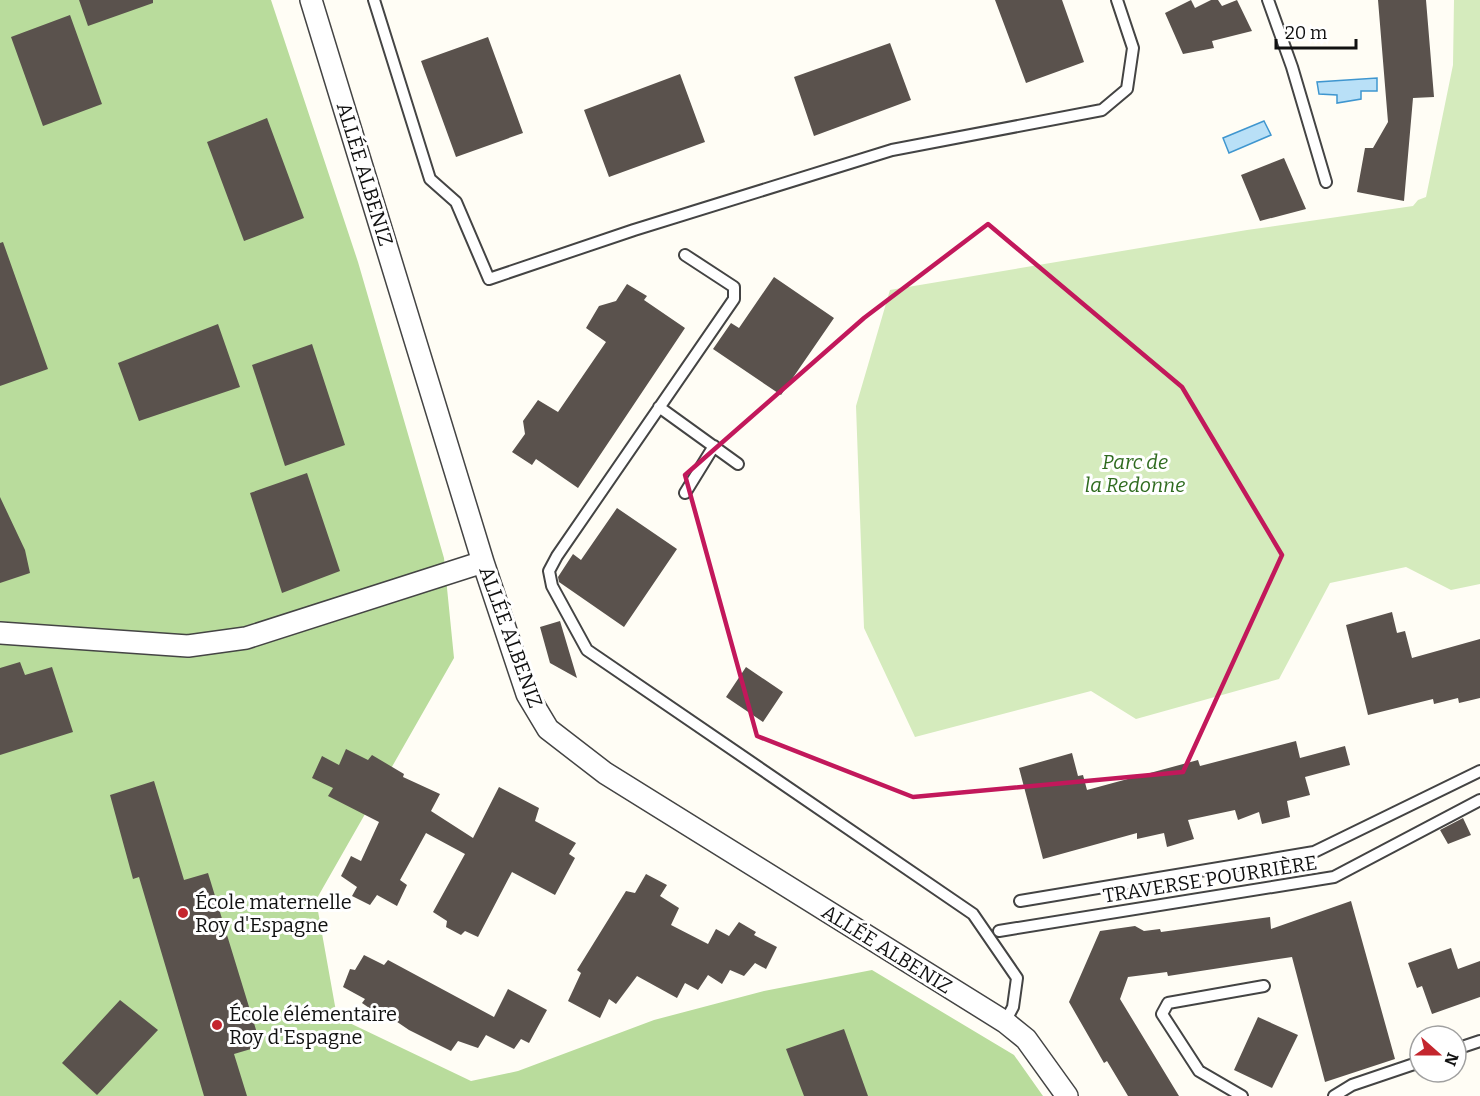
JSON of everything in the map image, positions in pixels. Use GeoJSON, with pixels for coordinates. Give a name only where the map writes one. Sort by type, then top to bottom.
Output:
{"type":"FeatureCollection","features":[{"type":"Feature","properties":{"kind":"street","name":"ALLÉE ALBENIZ"},"geometry":{"type":"LineString","coordinates":[[311,0],[483,562],[527,694],[548,729],[605,773],[1005,1022],[1026,1039],[1066,1096]]}},
{"type":"Feature","properties":{"kind":"street"},"geometry":{"type":"LineString","coordinates":[[0,633],[188,646],[246,638],[483,562]]}},
{"type":"Feature","properties":{"kind":"lane"},"geometry":{"type":"LineString","coordinates":[[374,0],[430,179],[456,202],[489,279],[634,230],[892,150],[1102,110],[1127,89],[1133,48],[1117,0]]}},
{"type":"Feature","properties":{"kind":"lane"},"geometry":{"type":"LineString","coordinates":[[1268,0],[1292,67],[1326,182]]}},
{"type":"Feature","properties":{"kind":"lane"},"geometry":{"type":"LineString","coordinates":[[684,255],[734,287],[734,299],[549,571],[552,586],[587,650],[972,914],[1017,978],[1013,1007],[1005,1022]]}},
{"type":"Feature","properties":{"kind":"lane"},"geometry":{"type":"LineString","coordinates":[[659,407],[738,464]]}},
{"type":"Feature","properties":{"kind":"lane"},"geometry":{"type":"LineString","coordinates":[[685,493],[714,446]]}},
{"type":"Feature","properties":{"kind":"lane"},"geometry":{"type":"LineString","coordinates":[[1020,902],[1314,852],[1480,771]]}},
{"type":"Feature","properties":{"kind":"lane","name":"TRAVERSE POURRIÈRE"},"geometry":{"type":"LineString","coordinates":[[999,931],[1334,877],[1480,800]]}},
{"type":"Feature","properties":{"kind":"lane"},"geometry":{"type":"LineString","coordinates":[[1242,1096],[1199,1071],[1162,1014],[1168,1003],[1264,986]]}},
{"type":"Feature","properties":{"kind":"lane"},"geometry":{"type":"LineString","coordinates":[[1334,1096],[1352,1085],[1408,1066]]}},
{"type":"Feature","properties":{"kind":"highlighted area"},"geometry":{"type":"Polygon","coordinates":[[[988,224],[1182,387],[1282,555],[1183,772],[913,797],[757,736],[685,475],[864,318],[988,224]]]}},
{"type":"Feature","properties":{"kind":"green space"},"geometry":{"type":"Polygon","coordinates":[[[0,0],[271,0],[358,262],[444,558],[454,658],[316,900],[337,1017],[471,1081],[518,1071],[654,1020],[764,991],[872,970],[1014,1055],[1043,1096],[0,1096],[0,0]]]}},
{"type":"Feature","properties":{"kind":"green space","name":"Parc de la Redonne"},"geometry":{"type":"Polygon","coordinates":[[[1454,0],[1480,0],[1480,584],[1451,590],[1406,567],[1330,583],[1279,679],[1136,719],[1091,691],[915,737],[864,628],[856,406],[890,290],[1247,230],[1413,206],[1418,200],[1426,197],[1453,65],[1454,0]]]}},
{"type":"Feature","properties":{"kind":"water"},"geometry":{"type":"Polygon","coordinates":[[[1377,78],[1377,91],[1361,91],[1361,99],[1337,103],[1337,95],[1319,94],[1317,82],[1377,78]]]}},
{"type":"Feature","properties":{"kind":"water"},"geometry":{"type":"Polygon","coordinates":[[[1264,121],[1271,135],[1229,153],[1223,138],[1264,121]]]}},
{"type":"Feature","properties":{"kind":"building"},"geometry":{"type":"Polygon","coordinates":[[[79,0],[153,0],[153,3],[88,26],[79,0]]]}},
{"type":"Feature","properties":{"kind":"building"},"geometry":{"type":"Polygon","coordinates":[[[995,0],[1062,0],[1084,62],[1026,83],[995,0]]]}},
{"type":"Feature","properties":{"kind":"building"},"geometry":{"type":"Polygon","coordinates":[[[1191,0],[1195,8],[1211,0],[1218,0],[1222,6],[1237,0],[1252,31],[1212,41],[1214,48],[1183,54],[1165,13],[1191,0]]]}},
{"type":"Feature","properties":{"kind":"building"},"geometry":{"type":"Polygon","coordinates":[[[1378,0],[1426,0],[1434,97],[1413,98],[1404,201],[1357,192],[1365,148],[1373,148],[1388,122],[1378,0]]]}},
{"type":"Feature","properties":{"kind":"building"},"geometry":{"type":"Polygon","coordinates":[[[70,15],[102,104],[43,126],[11,37],[70,15]]]}},
{"type":"Feature","properties":{"kind":"building"},"geometry":{"type":"Polygon","coordinates":[[[488,37],[523,133],[456,157],[421,61],[488,37]]]}},
{"type":"Feature","properties":{"kind":"building"},"geometry":{"type":"Polygon","coordinates":[[[890,43],[911,100],[814,136],[794,77],[890,43]]]}},
{"type":"Feature","properties":{"kind":"building"},"geometry":{"type":"Polygon","coordinates":[[[680,74],[705,142],[609,177],[584,110],[680,74]]]}},
{"type":"Feature","properties":{"kind":"building"},"geometry":{"type":"Polygon","coordinates":[[[267,118],[304,218],[244,241],[207,142],[267,118]]]}},
{"type":"Feature","properties":{"kind":"building"},"geometry":{"type":"Polygon","coordinates":[[[1284,158],[1306,209],[1260,221],[1241,175],[1284,158]]]}},
{"type":"Feature","properties":{"kind":"building"},"geometry":{"type":"Polygon","coordinates":[[[3,242],[48,369],[0,386],[0,243],[3,242]]]}},
{"type":"Feature","properties":{"kind":"building"},"geometry":{"type":"Polygon","coordinates":[[[774,277],[834,318],[781,395],[713,349],[731,323],[739,328],[774,277]]]}},
{"type":"Feature","properties":{"kind":"building"},"geometry":{"type":"Polygon","coordinates":[[[627,284],[647,296],[644,300],[685,328],[578,488],[536,459],[532,465],[512,452],[525,434],[523,421],[538,400],[558,412],[606,342],[586,328],[599,306],[616,301],[627,284]]]}},
{"type":"Feature","properties":{"kind":"building"},"geometry":{"type":"Polygon","coordinates":[[[218,324],[240,387],[139,421],[118,363],[218,324]]]}},
{"type":"Feature","properties":{"kind":"building"},"geometry":{"type":"Polygon","coordinates":[[[312,344],[345,445],[285,466],[252,365],[312,344]]]}},
{"type":"Feature","properties":{"kind":"building"},"geometry":{"type":"Polygon","coordinates":[[[307,473],[340,571],[282,593],[250,493],[307,473]]]}},
{"type":"Feature","properties":{"kind":"building"},"geometry":{"type":"Polygon","coordinates":[[[0,497],[25,550],[30,573],[0,583],[0,497]]]}},
{"type":"Feature","properties":{"kind":"building"},"geometry":{"type":"Polygon","coordinates":[[[617,508],[677,549],[624,627],[559,582],[558,577],[573,554],[581,560],[617,508]]]}},
{"type":"Feature","properties":{"kind":"building"},"geometry":{"type":"Polygon","coordinates":[[[1392,612],[1397,633],[1405,631],[1412,658],[1480,639],[1480,698],[1459,703],[1458,698],[1434,704],[1433,699],[1368,715],[1346,625],[1392,612]]]}},
{"type":"Feature","properties":{"kind":"building"},"geometry":{"type":"Polygon","coordinates":[[[560,621],[577,678],[550,663],[540,627],[560,621]]]}},
{"type":"Feature","properties":{"kind":"building"},"geometry":{"type":"Polygon","coordinates":[[[20,662],[25,675],[52,667],[73,732],[0,755],[0,668],[20,662]]]}},
{"type":"Feature","properties":{"kind":"building"},"geometry":{"type":"Polygon","coordinates":[[[746,667],[783,692],[763,722],[726,697],[746,667]]]}},
{"type":"Feature","properties":{"kind":"building"},"geometry":{"type":"Polygon","coordinates":[[[1296,741],[1300,758],[1345,746],[1350,765],[1305,777],[1310,795],[1287,801],[1290,817],[1262,824],[1259,812],[1238,820],[1235,810],[1188,820],[1194,839],[1167,847],[1164,833],[1137,839],[1137,833],[1043,859],[1019,768],[1072,753],[1078,776],[1083,775],[1087,790],[1198,760],[1200,766],[1296,741]]]}},
{"type":"Feature","properties":{"kind":"building"},"geometry":{"type":"Polygon","coordinates":[[[346,749],[368,760],[372,755],[404,774],[403,777],[440,794],[431,811],[473,838],[499,787],[539,808],[535,821],[576,843],[569,854],[575,858],[555,895],[512,872],[478,937],[465,931],[461,935],[446,927],[447,921],[433,912],[465,854],[426,833],[400,880],[407,885],[397,906],[377,895],[370,905],[352,896],[357,887],[341,876],[351,856],[361,861],[379,822],[328,796],[333,788],[312,778],[322,756],[339,765],[346,749]]]}},
{"type":"Feature","properties":{"kind":"building"},"geometry":{"type":"Polygon","coordinates":[[[154,781],[184,880],[208,873],[261,1046],[234,1054],[247,1096],[204,1096],[139,877],[133,879],[110,795],[154,781]]]}},
{"type":"Feature","properties":{"kind":"building"},"geometry":{"type":"Polygon","coordinates":[[[1463,818],[1471,835],[1448,844],[1440,830],[1463,818]]]}},
{"type":"Feature","properties":{"kind":"building"},"geometry":{"type":"Polygon","coordinates":[[[646,874],[667,885],[660,896],[679,908],[671,925],[708,944],[716,929],[729,936],[739,922],[756,932],[754,935],[777,947],[766,969],[755,963],[744,976],[730,970],[722,984],[708,975],[698,990],[685,983],[677,998],[637,976],[616,1004],[609,999],[600,1018],[568,1001],[581,973],[577,970],[626,891],[635,893],[646,874]]]}},
{"type":"Feature","properties":{"kind":"building"},"geometry":{"type":"Polygon","coordinates":[[[1351,901],[1395,1059],[1325,1082],[1292,957],[1168,976],[1167,972],[1128,977],[1120,999],[1179,1096],[1128,1096],[1107,1061],[1104,1063],[1069,1002],[1100,931],[1135,926],[1144,931],[1160,929],[1161,932],[1270,917],[1271,929],[1351,901]]]}},
{"type":"Feature","properties":{"kind":"building"},"geometry":{"type":"Polygon","coordinates":[[[1451,948],[1458,969],[1480,961],[1480,997],[1432,1014],[1422,986],[1417,988],[1408,963],[1451,948]]]}},
{"type":"Feature","properties":{"kind":"building"},"geometry":{"type":"Polygon","coordinates":[[[364,955],[384,965],[388,960],[494,1017],[508,989],[547,1010],[529,1043],[521,1039],[514,1049],[486,1035],[478,1048],[458,1041],[451,1051],[409,1030],[381,1011],[378,1014],[362,1003],[365,999],[343,987],[350,969],[355,970],[364,955]]]}},
{"type":"Feature","properties":{"kind":"building"},"geometry":{"type":"Polygon","coordinates":[[[120,1000],[158,1030],[97,1095],[62,1063],[120,1000]]]}},
{"type":"Feature","properties":{"kind":"building"},"geometry":{"type":"Polygon","coordinates":[[[1258,1017],[1298,1035],[1272,1088],[1234,1070],[1258,1017]]]}},
{"type":"Feature","properties":{"kind":"building"},"geometry":{"type":"Polygon","coordinates":[[[844,1029],[868,1096],[804,1096],[786,1049],[844,1029]]]}},
{"type":"Feature","properties":{"kind":"place","name":"École maternelle Roy d'Espagne"},"geometry":{"type":"Point","coordinates":[183,913]}},
{"type":"Feature","properties":{"kind":"place","name":"École élémentaire Roy d'Espagne"},"geometry":{"type":"Point","coordinates":[217,1025]}}]}
